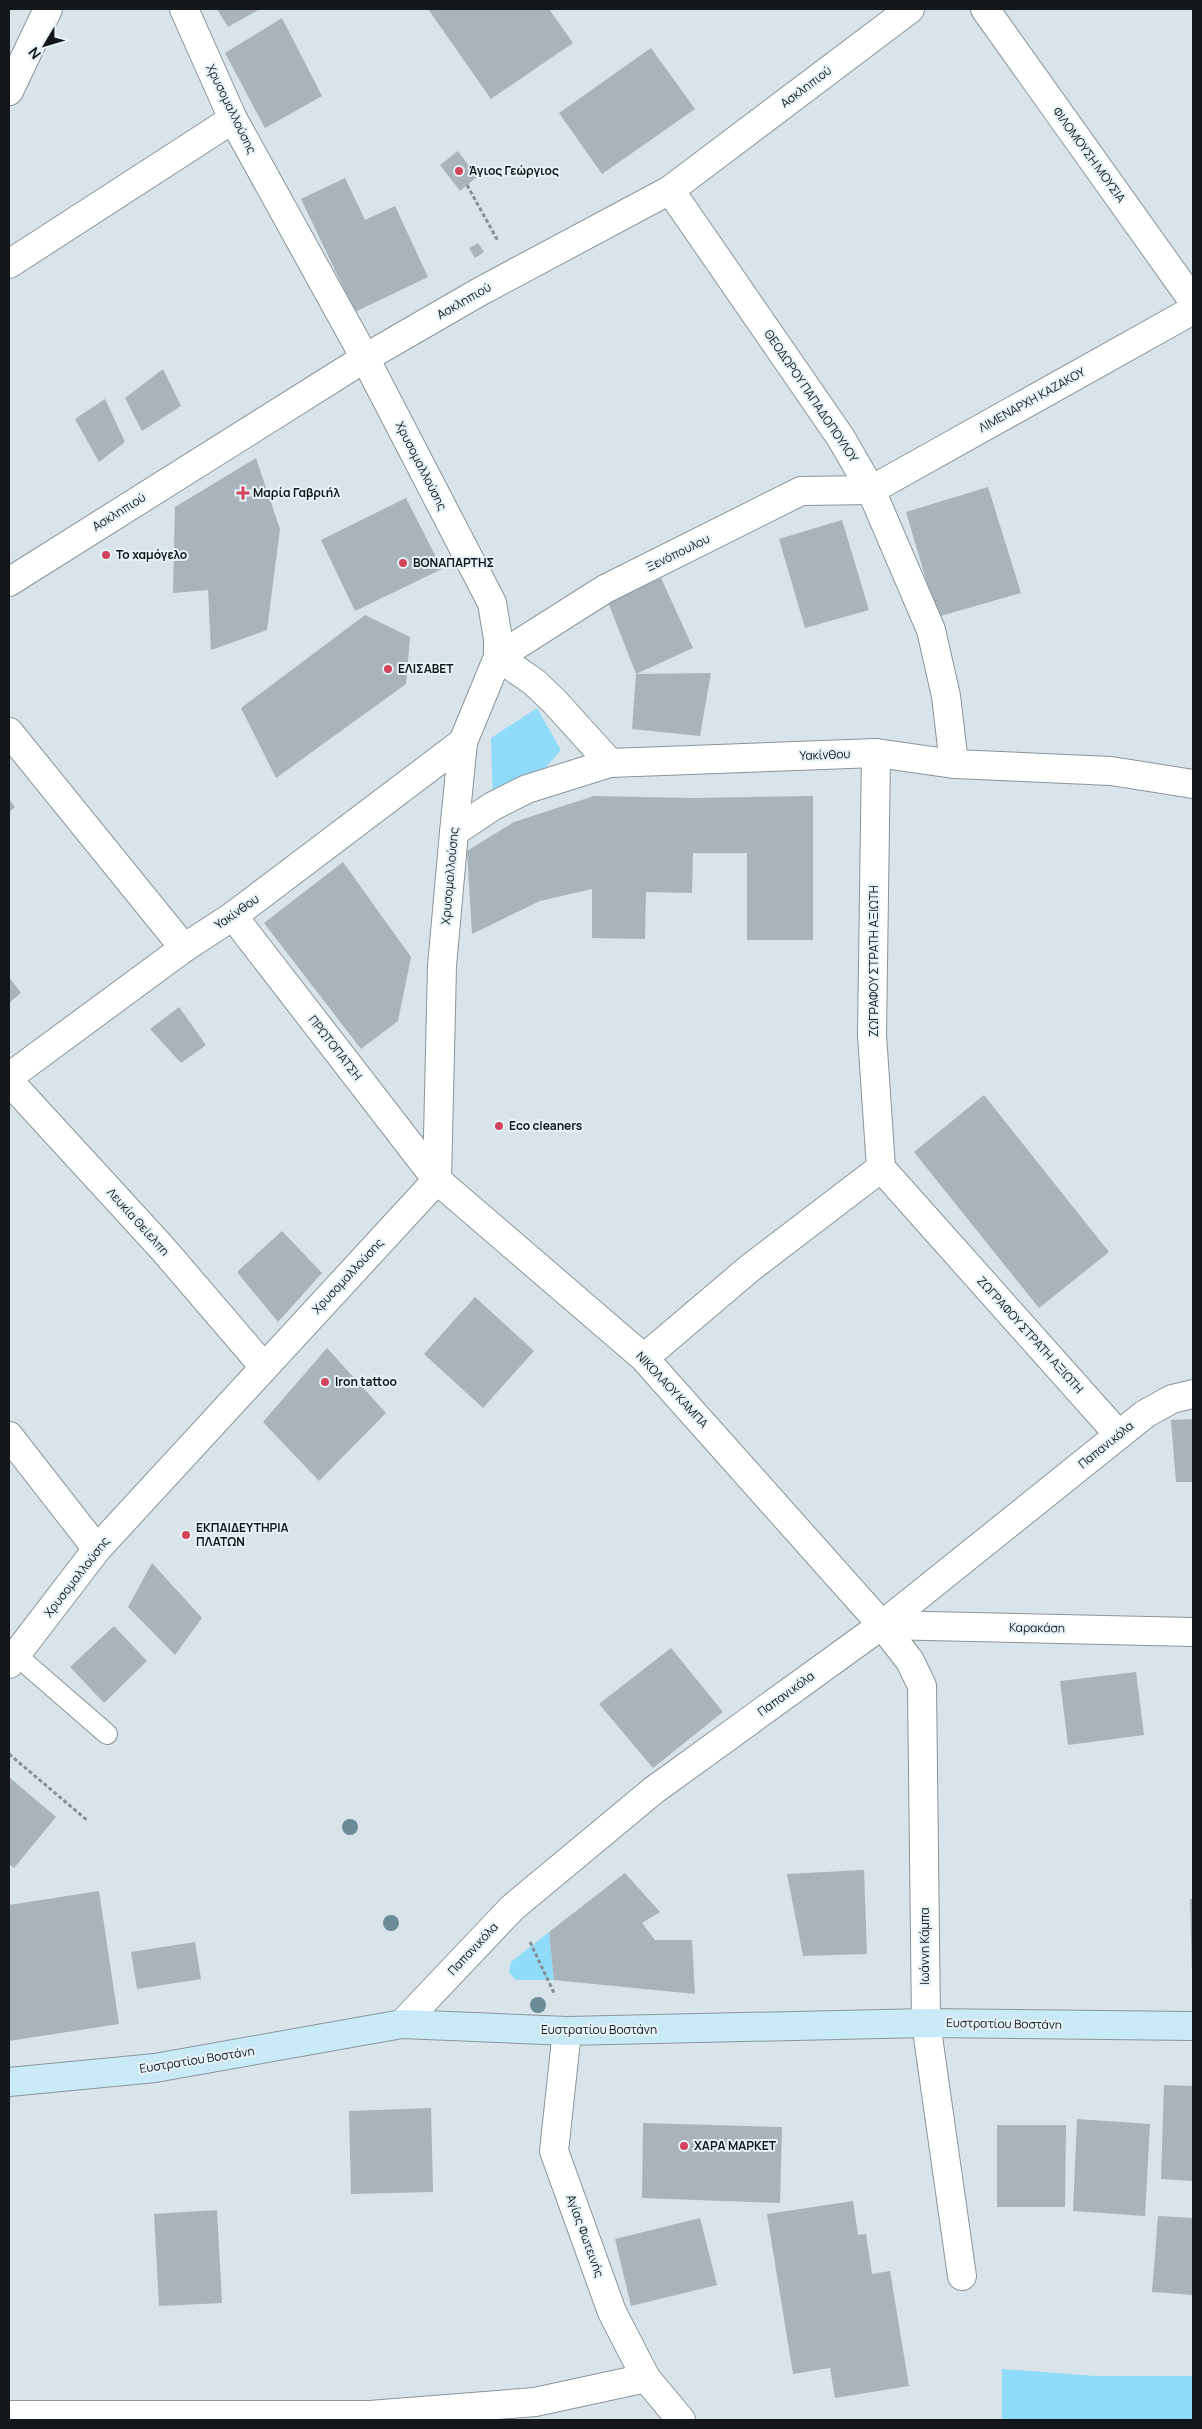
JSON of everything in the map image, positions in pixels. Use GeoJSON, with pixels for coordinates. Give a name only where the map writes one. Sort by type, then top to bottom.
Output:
{"type":"FeatureCollection","features":[{"type":"Feature","properties":{"kind":"street"},"geometry":{"type":"LineString","coordinates":[[9,92],[48,9]]}},
{"type":"Feature","properties":{"kind":"street","name":"Χρυσομαλλούσης"},"geometry":{"type":"LineString","coordinates":[[12,1660],[96,1549],[437,1180],[442,966],[463,742],[498,657],[498,639],[492,603],[365,358],[233,119],[184,9]]}},
{"type":"Feature","properties":{"kind":"street","name":"Ασκληπιού"},"geometry":{"type":"LineString","coordinates":[[9,582],[365,358],[515,272],[670,190],[910,9]]}},
{"type":"Feature","properties":{"kind":"street","name":"ΦΙΛΟΜΟΥΣΗ ΜΟΥΣΙΑ"},"geometry":{"type":"LineString","coordinates":[[985,9],[1193,301]]}},
{"type":"Feature","properties":{"kind":"street"},"geometry":{"type":"LineString","coordinates":[[9,264],[233,119]]}},
{"type":"Feature","properties":{"kind":"street","name":"ΘΕΟΔΩΡΟΥ ΠΑΠΑΔΟΠΟΥΛΟΥ"},"geometry":{"type":"LineString","coordinates":[[670,190],[841,438],[871,490],[931,630],[946,696],[954,764]]}},
{"type":"Feature","properties":{"kind":"street","name":"ΛΙΜΕΝΑΡΧΗ ΚΑΖΑΚΟΥ"},"geometry":{"type":"LineString","coordinates":[[871,490],[1193,310]]}},
{"type":"Feature","properties":{"kind":"street","name":"Ξενόπουλου"},"geometry":{"type":"LineString","coordinates":[[498,657],[605,589],[802,492],[871,490]]}},
{"type":"Feature","properties":{"kind":"street"},"geometry":{"type":"LineString","coordinates":[[498,657],[534,682],[610,763]]}},
{"type":"Feature","properties":{"kind":"street"},"geometry":{"type":"LineString","coordinates":[[9,732],[184,948]]}},
{"type":"Feature","properties":{"kind":"street","name":"Υακίνθου"},"geometry":{"type":"LineString","coordinates":[[9,1079],[184,948],[233,916],[463,742]]}},
{"type":"Feature","properties":{"kind":"street","name":"Υακίνθου"},"geometry":{"type":"LineString","coordinates":[[454,832],[492,806],[527,789],[610,763],[635,760],[876,753],[954,764],[1111,771],[1193,784]]}},
{"type":"Feature","properties":{"kind":"street","name":"ΖΩΓΡΑΦΟΥ ΣΤΡΑΤΗ ΑΞΙΩΤΗ"},"geometry":{"type":"LineString","coordinates":[[876,753],[872,1035],[881,1168],[1119,1435]]}},
{"type":"Feature","properties":{"kind":"street","name":"ΠΡΩΤΟΠΑΤΣΗ"},"geometry":{"type":"LineString","coordinates":[[233,916],[437,1180]]}},
{"type":"Feature","properties":{"kind":"street","name":"Λευκία Θείελπη"},"geometry":{"type":"LineString","coordinates":[[9,1079],[264,1366]]}},
{"type":"Feature","properties":{"kind":"street"},"geometry":{"type":"LineString","coordinates":[[644,1358],[750,1268],[881,1168]]}},
{"type":"Feature","properties":{"kind":"street","name":"ΝΙΚΟΛΑΟΥ ΚΑΜΠΑ"},"geometry":{"type":"LineString","coordinates":[[437,1180],[644,1358],[882,1625]]}},
{"type":"Feature","properties":{"kind":"street","name":"Παπανικόλα"},"geometry":{"type":"LineString","coordinates":[[402,2024],[512,1908],[654,1790],[882,1625],[1145,1414],[1172,1399],[1193,1394]]}},
{"type":"Feature","properties":{"kind":"street"},"geometry":{"type":"LineString","coordinates":[[9,1436],[96,1549]]}},
{"type":"Feature","properties":{"kind":"street","name":"Καρακάση"},"geometry":{"type":"LineString","coordinates":[[882,1625],[1193,1632]]}},
{"type":"Feature","properties":{"kind":"street","name":"Ιωάννη Κάμπα"},"geometry":{"type":"LineString","coordinates":[[882,1625],[910,1661],[922,1686],[926,2023],[962,2276]]}},
{"type":"Feature","properties":{"kind":"street","name":"Ευστρατίου Βοστάνη"},"geometry":{"type":"LineString","coordinates":[[9,2082],[155,2068],[402,2024],[567,2032],[926,2023],[1193,2026]]}},
{"type":"Feature","properties":{"kind":"street","name":"Αγίας Φωτεινής"},"geometry":{"type":"LineString","coordinates":[[567,2032],[554,2151],[612,2312],[646,2378],[681,2420]]}},
{"type":"Feature","properties":{"kind":"street"},"geometry":{"type":"LineString","coordinates":[[9,2415],[370,2418],[535,2402],[646,2378]]}},
{"type":"Feature","properties":{"kind":"lane"},"geometry":{"type":"LineString","coordinates":[[12,1660],[107,1734]]}},
{"type":"Feature","properties":{"kind":"path"},"geometry":{"type":"LineString","coordinates":[[467,185],[515,272]]}},
{"type":"Feature","properties":{"kind":"path"},"geometry":{"type":"LineString","coordinates":[[9,1754],[88,1821]]}},
{"type":"Feature","properties":{"kind":"path"},"geometry":{"type":"LineString","coordinates":[[512,1908],[550,1981],[567,2032]]}},
{"type":"Feature","properties":{"kind":"shaded area"},"geometry":{"type":"Polygon","coordinates":[[[537,708],[561,750],[527,789],[493,806],[491,738],[537,708]]]}},
{"type":"Feature","properties":{"kind":"shaded area"},"geometry":{"type":"Polygon","coordinates":[[[549,1932],[554,1980],[516,1980],[509,1972],[511,1962],[549,1932]]]}},
{"type":"Feature","properties":{"kind":"shaded area"},"geometry":{"type":"Polygon","coordinates":[[[1002,2369],[1095,2376],[1193,2376],[1193,2420],[1002,2420],[1002,2369]]]}},
{"type":"Feature","properties":{"kind":"building"},"geometry":{"type":"Polygon","coordinates":[[[217,9],[260,9],[228,27],[217,9]]]}},
{"type":"Feature","properties":{"kind":"building"},"geometry":{"type":"Polygon","coordinates":[[[428,9],[549,9],[573,43],[491,99],[428,9]]]}},
{"type":"Feature","properties":{"kind":"building"},"geometry":{"type":"Polygon","coordinates":[[[282,18],[322,96],[265,128],[225,53],[282,18]]]}},
{"type":"Feature","properties":{"kind":"building"},"geometry":{"type":"Polygon","coordinates":[[[651,48],[695,109],[602,174],[559,113],[651,48]]]}},
{"type":"Feature","properties":{"kind":"building","name":"Άγιος Γεώργιος"},"geometry":{"type":"Polygon","coordinates":[[[458,151],[477,177],[460,191],[440,165],[458,151]]]}},
{"type":"Feature","properties":{"kind":"building"},"geometry":{"type":"Polygon","coordinates":[[[345,178],[365,220],[395,206],[428,277],[355,312],[301,199],[345,178]]]}},
{"type":"Feature","properties":{"kind":"building"},"geometry":{"type":"Polygon","coordinates":[[[478,243],[484,252],[475,258],[469,248],[478,243]]]}},
{"type":"Feature","properties":{"kind":"building"},"geometry":{"type":"Polygon","coordinates":[[[163,369],[181,406],[142,431],[125,398],[163,369]]]}},
{"type":"Feature","properties":{"kind":"building"},"geometry":{"type":"Polygon","coordinates":[[[105,399],[125,442],[99,462],[75,419],[105,399]]]}},
{"type":"Feature","properties":{"kind":"building"},"geometry":{"type":"Polygon","coordinates":[[[256,458],[280,529],[267,630],[211,650],[208,590],[173,593],[175,507],[256,458]]]}},
{"type":"Feature","properties":{"kind":"building"},"geometry":{"type":"Polygon","coordinates":[[[988,487],[1021,593],[937,617],[906,512],[988,487]]]}},
{"type":"Feature","properties":{"kind":"building"},"geometry":{"type":"Polygon","coordinates":[[[406,498],[442,569],[355,611],[321,540],[406,498]]]}},
{"type":"Feature","properties":{"kind":"building"},"geometry":{"type":"Polygon","coordinates":[[[842,520],[869,610],[805,628],[779,539],[842,520]]]}},
{"type":"Feature","properties":{"kind":"building"},"geometry":{"type":"Polygon","coordinates":[[[661,578],[693,648],[636,674],[608,602],[661,578]]]}},
{"type":"Feature","properties":{"kind":"building"},"geometry":{"type":"Polygon","coordinates":[[[365,615],[410,637],[406,684],[276,778],[241,708],[365,615]]]}},
{"type":"Feature","properties":{"kind":"building"},"geometry":{"type":"Polygon","coordinates":[[[711,673],[700,736],[632,729],[636,674],[711,673]]]}},
{"type":"Feature","properties":{"kind":"building"},"geometry":{"type":"Polygon","coordinates":[[[594,796],[694,798],[813,796],[813,940],[747,940],[747,853],[693,853],[692,893],[646,892],[645,939],[592,938],[592,889],[540,901],[472,934],[467,851],[514,822],[594,796]]]}},
{"type":"Feature","properties":{"kind":"building"},"geometry":{"type":"Polygon","coordinates":[[[9,799],[15,807],[9,812],[9,799]]]}},
{"type":"Feature","properties":{"kind":"building"},"geometry":{"type":"Polygon","coordinates":[[[343,862],[411,957],[398,1021],[361,1049],[264,923],[343,862]]]}},
{"type":"Feature","properties":{"kind":"building"},"geometry":{"type":"Polygon","coordinates":[[[9,977],[21,993],[9,1003],[9,977]]]}},
{"type":"Feature","properties":{"kind":"building"},"geometry":{"type":"Polygon","coordinates":[[[179,1007],[206,1045],[181,1063],[150,1029],[179,1007]]]}},
{"type":"Feature","properties":{"kind":"building"},"geometry":{"type":"Polygon","coordinates":[[[984,1095],[1109,1252],[1039,1308],[914,1152],[984,1095]]]}},
{"type":"Feature","properties":{"kind":"building"},"geometry":{"type":"Polygon","coordinates":[[[282,1231],[322,1273],[278,1322],[237,1272],[282,1231]]]}},
{"type":"Feature","properties":{"kind":"building"},"geometry":{"type":"Polygon","coordinates":[[[475,1297],[534,1351],[483,1408],[424,1354],[475,1297]]]}},
{"type":"Feature","properties":{"kind":"building"},"geometry":{"type":"Polygon","coordinates":[[[327,1348],[386,1413],[319,1481],[263,1422],[327,1348]]]}},
{"type":"Feature","properties":{"kind":"building"},"geometry":{"type":"Polygon","coordinates":[[[1193,1419],[1193,1482],[1176,1482],[1171,1420],[1193,1419]]]}},
{"type":"Feature","properties":{"kind":"building"},"geometry":{"type":"Polygon","coordinates":[[[152,1563],[202,1618],[175,1655],[128,1607],[152,1563]]]}},
{"type":"Feature","properties":{"kind":"building"},"geometry":{"type":"Polygon","coordinates":[[[114,1626],[147,1661],[104,1703],[70,1667],[114,1626]]]}},
{"type":"Feature","properties":{"kind":"building"},"geometry":{"type":"Polygon","coordinates":[[[671,1648],[723,1712],[653,1768],[599,1704],[671,1648]]]}},
{"type":"Feature","properties":{"kind":"building"},"geometry":{"type":"Polygon","coordinates":[[[1136,1672],[1144,1735],[1068,1745],[1060,1681],[1136,1672]]]}},
{"type":"Feature","properties":{"kind":"building"},"geometry":{"type":"Polygon","coordinates":[[[9,1777],[56,1817],[14,1868],[9,1864],[9,1777]]]}},
{"type":"Feature","properties":{"kind":"building"},"geometry":{"type":"Polygon","coordinates":[[[864,1870],[867,1954],[803,1956],[787,1874],[864,1870]]]}},
{"type":"Feature","properties":{"kind":"building"},"geometry":{"type":"Polygon","coordinates":[[[625,1873],[660,1912],[642,1923],[655,1940],[692,1940],[695,1994],[554,1980],[549,1932],[625,1873]]]}},
{"type":"Feature","properties":{"kind":"building"},"geometry":{"type":"Polygon","coordinates":[[[99,1891],[119,2024],[9,2041],[9,1905],[99,1891]]]}},
{"type":"Feature","properties":{"kind":"building"},"geometry":{"type":"Polygon","coordinates":[[[1190,1899],[1193,1899],[1193,1975],[1192,1975],[1190,1899]]]}},
{"type":"Feature","properties":{"kind":"building"},"geometry":{"type":"Polygon","coordinates":[[[195,1942],[201,1979],[137,1989],[131,1952],[195,1942]]]}},
{"type":"Feature","properties":{"kind":"building"},"geometry":{"type":"Polygon","coordinates":[[[1164,2085],[1193,2086],[1193,2181],[1161,2179],[1164,2085]]]}},
{"type":"Feature","properties":{"kind":"building"},"geometry":{"type":"Polygon","coordinates":[[[431,2108],[433,2192],[351,2194],[349,2111],[431,2108]]]}},
{"type":"Feature","properties":{"kind":"building"},"geometry":{"type":"Polygon","coordinates":[[[1077,2119],[1150,2124],[1145,2216],[1073,2211],[1077,2119]]]}},
{"type":"Feature","properties":{"kind":"building"},"geometry":{"type":"Polygon","coordinates":[[[643,2123],[782,2127],[780,2203],[642,2198],[643,2123]]]}},
{"type":"Feature","properties":{"kind":"building"},"geometry":{"type":"Polygon","coordinates":[[[997,2125],[1066,2125],[1065,2207],[997,2207],[997,2125]]]}},
{"type":"Feature","properties":{"kind":"building"},"geometry":{"type":"Polygon","coordinates":[[[853,2201],[858,2235],[866,2234],[872,2274],[890,2271],[909,2386],[835,2398],[830,2368],[793,2374],[767,2214],[853,2201]]]}},
{"type":"Feature","properties":{"kind":"building"},"geometry":{"type":"Polygon","coordinates":[[[217,2210],[222,2303],[159,2306],[154,2214],[217,2210]]]}},
{"type":"Feature","properties":{"kind":"building"},"geometry":{"type":"Polygon","coordinates":[[[1158,2216],[1193,2218],[1193,2295],[1152,2292],[1158,2216]]]}},
{"type":"Feature","properties":{"kind":"building"},"geometry":{"type":"Polygon","coordinates":[[[700,2218],[717,2285],[631,2306],[615,2239],[700,2218]]]}},
{"type":"Feature","properties":{"kind":"place","name":"Άγιος Γεώργιος"},"geometry":{"type":"Point","coordinates":[459,171]}},
{"type":"Feature","properties":{"kind":"place","name":"Μαρία Γαβριήλ"},"geometry":{"type":"Point","coordinates":[243,493]}},
{"type":"Feature","properties":{"kind":"place","name":"Το χαμόγελο"},"geometry":{"type":"Point","coordinates":[106,555]}},
{"type":"Feature","properties":{"kind":"place","name":"ΒΟΝΑΠΑΡΤΗΣ"},"geometry":{"type":"Point","coordinates":[403,563]}},
{"type":"Feature","properties":{"kind":"place","name":"ΕΛΙΣΑΒΕΤ"},"geometry":{"type":"Point","coordinates":[388,669]}},
{"type":"Feature","properties":{"kind":"place","name":"Eco cleaners"},"geometry":{"type":"Point","coordinates":[499,1126]}},
{"type":"Feature","properties":{"kind":"place","name":"Iron tattoo"},"geometry":{"type":"Point","coordinates":[325,1382]}},
{"type":"Feature","properties":{"kind":"place","name":"ΕΚΠΑΙΔΕΥΤΗΡΙΑ ΠΛΑΤΩΝ"},"geometry":{"type":"Point","coordinates":[186,1535]}},
{"type":"Feature","properties":{"kind":"place","name":"ΧΑΡΑ ΜΑΡΚΕΤ"},"geometry":{"type":"Point","coordinates":[684,2146]}}]}
